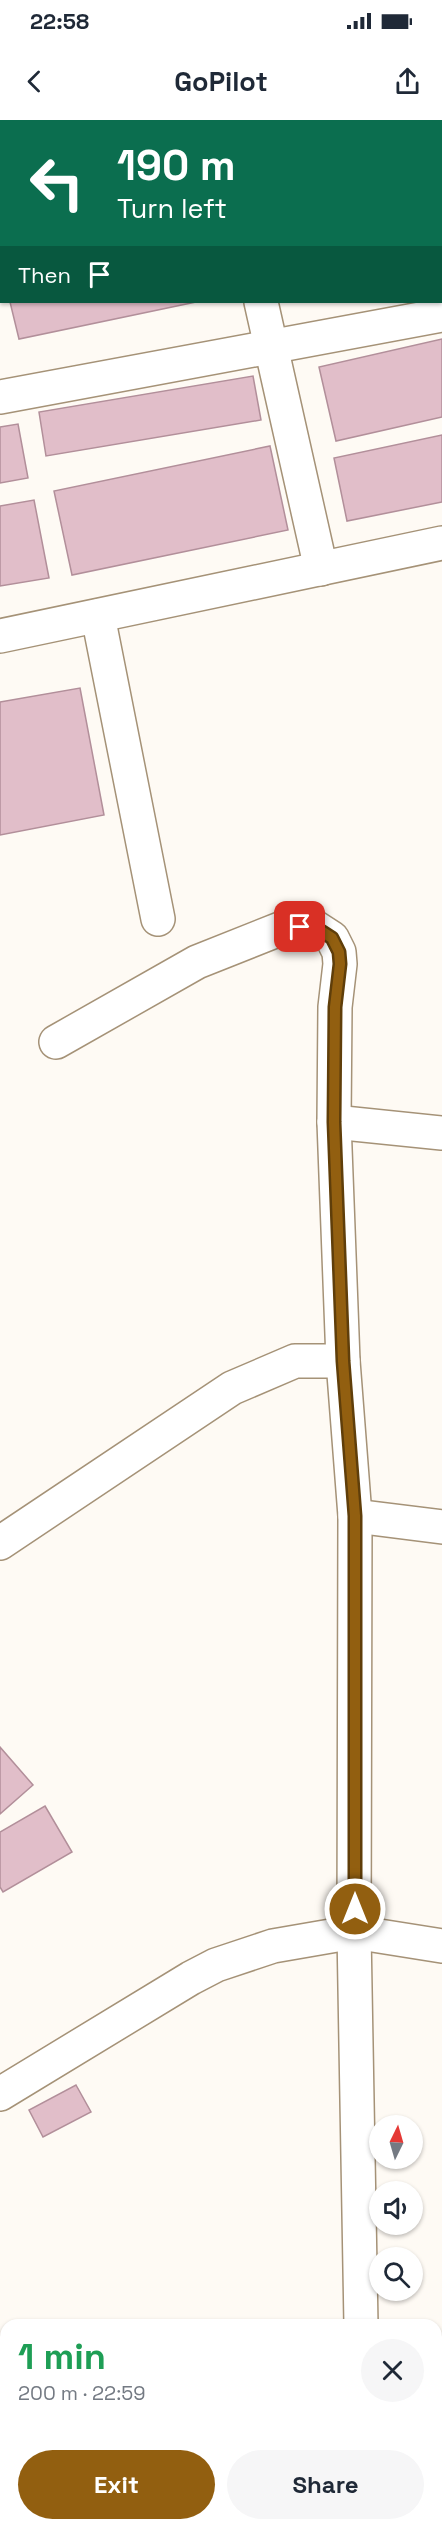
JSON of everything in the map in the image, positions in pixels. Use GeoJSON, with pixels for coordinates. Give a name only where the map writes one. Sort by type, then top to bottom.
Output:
{"type":"FeatureCollection","features":[{"type":"Feature","properties":{"kind":"street"},"geometry":{"type":"LineString","coordinates":[[261,303],[321,569]]}},
{"type":"Feature","properties":{"kind":"street"},"geometry":{"type":"LineString","coordinates":[[0,397],[442,315]]}},
{"type":"Feature","properties":{"kind":"street"},"geometry":{"type":"LineString","coordinates":[[0,636],[442,543]]}},
{"type":"Feature","properties":{"kind":"street"},"geometry":{"type":"LineString","coordinates":[[98,616],[158,919]]}},
{"type":"Feature","properties":{"kind":"street"},"geometry":{"type":"LineString","coordinates":[[56,1042],[197,962],[285,927],[315,927],[332,938],[339,952],[340,964],[335,1007],[334,1122],[343,1361],[355,1516],[354,1932],[361,2319]]}},
{"type":"Feature","properties":{"kind":"street"},"geometry":{"type":"LineString","coordinates":[[334,1122],[442,1134]]}},
{"type":"Feature","properties":{"kind":"street"},"geometry":{"type":"LineString","coordinates":[[0,1543],[232,1388],[295,1361],[343,1361]]}},
{"type":"Feature","properties":{"kind":"street"},"geometry":{"type":"LineString","coordinates":[[355,1516],[442,1527]]}},
{"type":"Feature","properties":{"kind":"street"},"geometry":{"type":"LineString","coordinates":[[0,2094],[216,1965],[273,1946],[354,1932],[442,1946]]}},
{"type":"Feature","properties":{"kind":"building"},"geometry":{"type":"Polygon","coordinates":[[[10,303],[191,303],[19,339],[10,303]]]}},
{"type":"Feature","properties":{"kind":"building"},"geometry":{"type":"Polygon","coordinates":[[[442,339],[442,417],[336,441],[319,367],[442,339]]]}},
{"type":"Feature","properties":{"kind":"building"},"geometry":{"type":"Polygon","coordinates":[[[253,376],[261,420],[46,456],[39,412],[253,376]]]}},
{"type":"Feature","properties":{"kind":"building"},"geometry":{"type":"Polygon","coordinates":[[[18,424],[28,478],[0,483],[0,427],[18,424]]]}},
{"type":"Feature","properties":{"kind":"building"},"geometry":{"type":"Polygon","coordinates":[[[442,435],[442,502],[347,521],[334,458],[442,435]]]}},
{"type":"Feature","properties":{"kind":"building"},"geometry":{"type":"Polygon","coordinates":[[[270,446],[288,530],[72,575],[54,491],[270,446]]]}},
{"type":"Feature","properties":{"kind":"building"},"geometry":{"type":"Polygon","coordinates":[[[34,500],[49,578],[0,586],[0,506],[34,500]]]}},
{"type":"Feature","properties":{"kind":"building"},"geometry":{"type":"Polygon","coordinates":[[[80,688],[104,815],[0,835],[0,702],[80,688]]]}},
{"type":"Feature","properties":{"kind":"building"},"geometry":{"type":"Polygon","coordinates":[[[0,1747],[33,1785],[0,1814],[0,1747]]]}},
{"type":"Feature","properties":{"kind":"building"},"geometry":{"type":"Polygon","coordinates":[[[45,1806],[72,1852],[3,1892],[0,1887],[0,1832],[45,1806]]]}},
{"type":"Feature","properties":{"kind":"building"},"geometry":{"type":"Polygon","coordinates":[[[76,2085],[91,2112],[43,2137],[29,2110],[76,2085]]]}},
{"type":"Feature","properties":{"kind":"route"},"geometry":{"type":"LineString","coordinates":[[300,927],[315,927],[332,938],[339,952],[340,964],[335,1007],[334,1122],[343,1361],[355,1516],[355,1909]]}}]}
